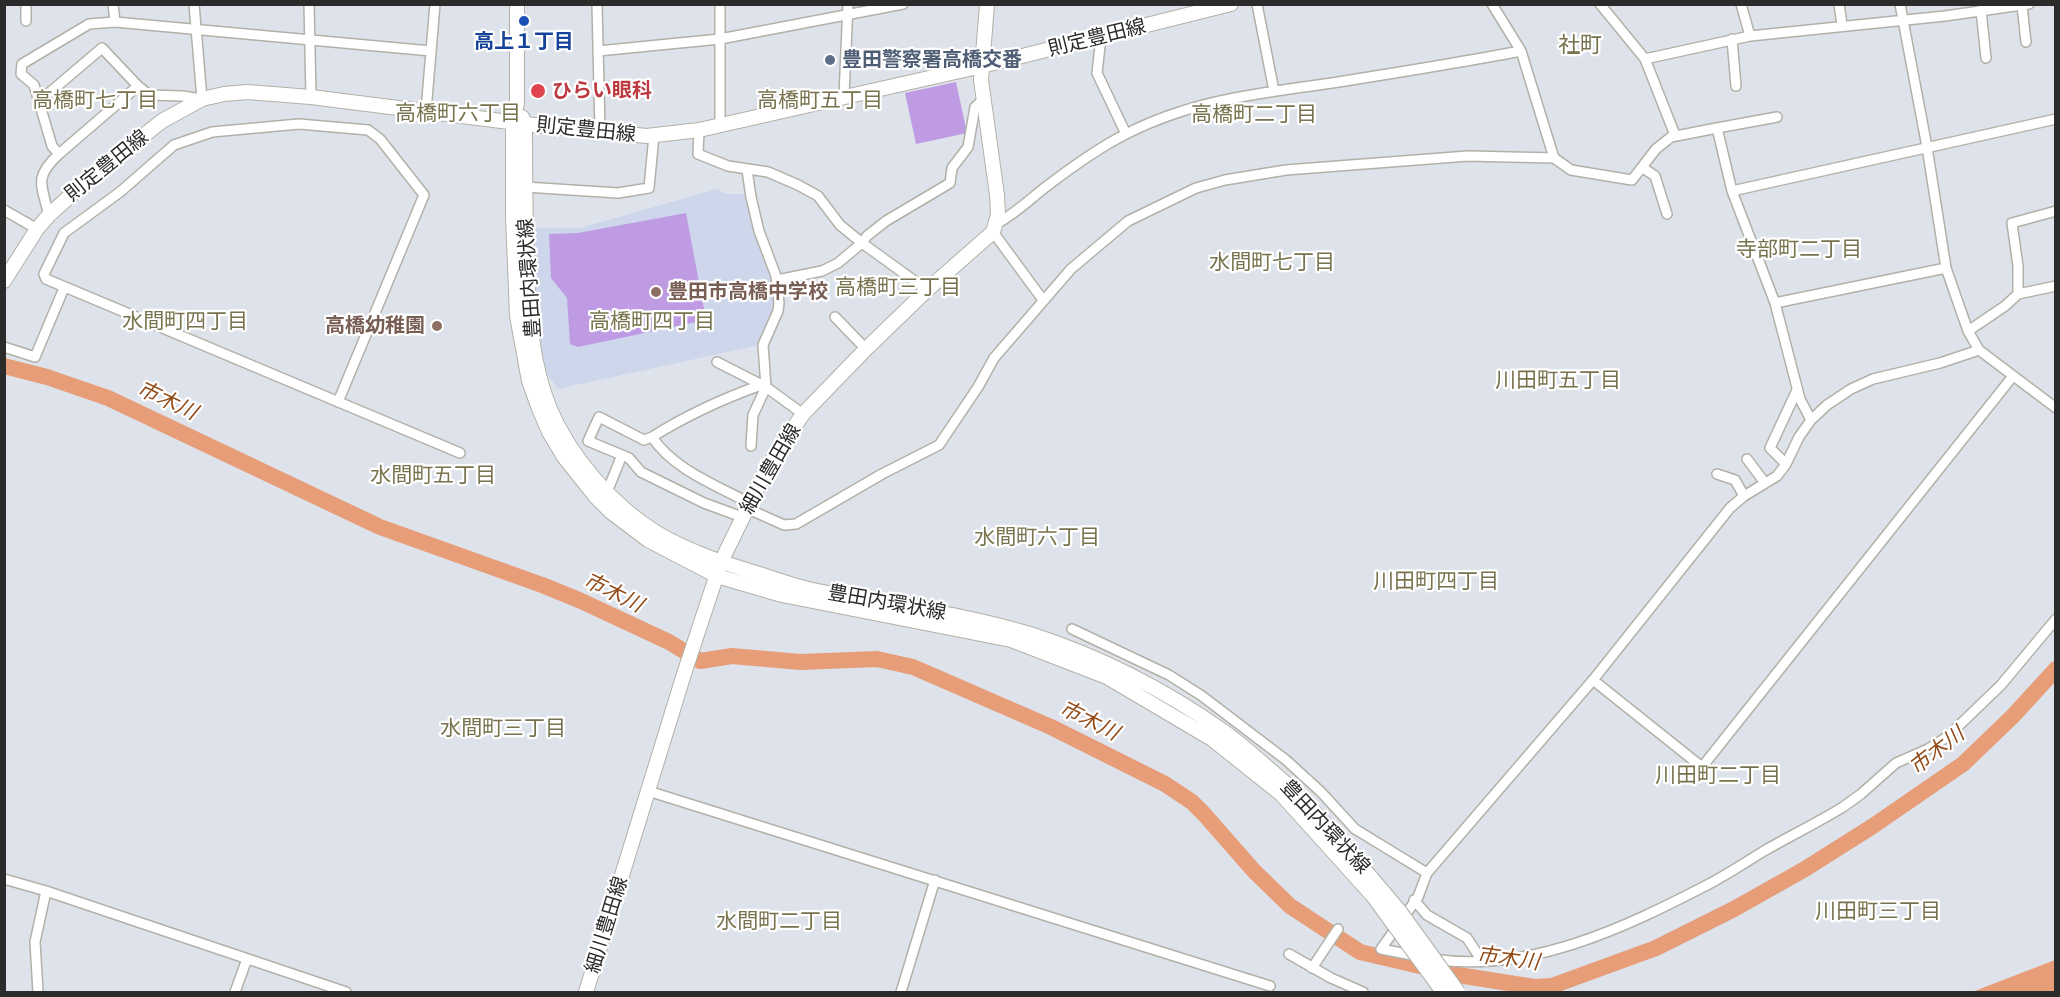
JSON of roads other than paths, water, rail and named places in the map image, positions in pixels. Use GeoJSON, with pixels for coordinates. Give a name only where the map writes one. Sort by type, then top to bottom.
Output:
{"type":"FeatureCollection","features":[{"type":"Feature","properties":{"kind":"main road","name":"豊田内環状線"},"geometry":{"type":"LineString","coordinates":[[517,4],[517,104],[525,187],[529,314],[540,377],[550,409],[583,465],[607,492],[640,521],[719,569]]}},
{"type":"Feature","properties":{"kind":"main road"},"geometry":{"type":"LineString","coordinates":[[987,4],[981,80],[997,195],[998,215],[995,228]]}},
{"type":"Feature","properties":{"kind":"main road","name":"則定豊田線"},"geometry":{"type":"LineString","coordinates":[[4,281],[37,229],[90,178],[162,122],[202,99],[224,94],[247,92],[311,97],[519,123],[647,136],[699,130],[982,66],[1231,4]]}},
{"type":"Feature","properties":{"kind":"main road","name":"豊田内環状線"},"geometry":{"type":"LineString","coordinates":[[519,123],[513,217],[517,316],[529,381],[549,432],[580,480],[611,512],[648,540],[719,569],[806,588],[961,616],[1034,636],[1099,661],[1169,695],[1225,732],[1285,790],[1331,830],[1401,913],[1458,993]]}},
{"type":"Feature","properties":{"kind":"main road","name":"細川豊田線"},"geometry":{"type":"LineString","coordinates":[[586,993],[695,640],[719,569],[746,509],[778,450],[803,414],[866,349],[995,228]]}},
{"type":"Feature","properties":{"kind":"main road","name":"豊田内環状線"},"geometry":{"type":"LineString","coordinates":[[1285,790],[1372,896],[1443,993]]}},
{"type":"Feature","properties":{"kind":"street"},"geometry":{"type":"LineString","coordinates":[[26,21],[27,4]]}},
{"type":"Feature","properties":{"kind":"street"},"geometry":{"type":"LineString","coordinates":[[113,4],[115,22]]}},
{"type":"Feature","properties":{"kind":"street"},"geometry":{"type":"LineString","coordinates":[[39,96],[49,93],[102,48],[149,95],[202,99],[194,4]]}},
{"type":"Feature","properties":{"kind":"street"},"geometry":{"type":"LineString","coordinates":[[309,4],[311,97]]}},
{"type":"Feature","properties":{"kind":"street"},"geometry":{"type":"LineString","coordinates":[[426,111],[435,4]]}},
{"type":"Feature","properties":{"kind":"street"},"geometry":{"type":"LineString","coordinates":[[597,4],[600,130]]}},
{"type":"Feature","properties":{"kind":"street"},"geometry":{"type":"LineString","coordinates":[[720,4],[720,124]]}},
{"type":"Feature","properties":{"kind":"street"},"geometry":{"type":"LineString","coordinates":[[844,96],[848,4]]}},
{"type":"Feature","properties":{"kind":"street"},"geometry":{"type":"LineString","coordinates":[[598,51],[720,39],[903,4]]}},
{"type":"Feature","properties":{"kind":"street"},"geometry":{"type":"LineString","coordinates":[[1257,4],[1274,92]]}},
{"type":"Feature","properties":{"kind":"street"},"geometry":{"type":"LineString","coordinates":[[1492,4],[1521,51],[1554,158]]}},
{"type":"Feature","properties":{"kind":"street"},"geometry":{"type":"LineString","coordinates":[[1600,4],[1645,59],[1675,135]]}},
{"type":"Feature","properties":{"kind":"street"},"geometry":{"type":"LineString","coordinates":[[1741,4],[1750,36]]}},
{"type":"Feature","properties":{"kind":"street"},"geometry":{"type":"LineString","coordinates":[[1839,4],[1842,25]]}},
{"type":"Feature","properties":{"kind":"street"},"geometry":{"type":"LineString","coordinates":[[1900,4],[1927,147],[1946,268],[1968,331],[1979,350],[2055,408]]}},
{"type":"Feature","properties":{"kind":"street"},"geometry":{"type":"LineString","coordinates":[[1645,59],[1750,36],[1902,20],[1959,9],[2026,5],[2026,42]]}},
{"type":"Feature","properties":{"kind":"street"},"geometry":{"type":"LineString","coordinates":[[1983,8],[1986,58]]}},
{"type":"Feature","properties":{"kind":"street"},"geometry":{"type":"LineString","coordinates":[[59,154],[52,146],[34,85],[21,74],[22,64],[89,24],[115,22],[197,28],[309,41],[431,51]]}},
{"type":"Feature","properties":{"kind":"street"},"geometry":{"type":"LineString","coordinates":[[1101,37],[1097,73],[1126,134]]}},
{"type":"Feature","properties":{"kind":"street"},"geometry":{"type":"LineString","coordinates":[[1732,39],[1736,86]]}},
{"type":"Feature","properties":{"kind":"street"},"geometry":{"type":"LineString","coordinates":[[1043,300],[995,228],[1095,151],[1126,134],[1192,107],[1521,51]]}},
{"type":"Feature","properties":{"kind":"street"},"geometry":{"type":"LineString","coordinates":[[49,215],[42,186],[42,174],[47,165],[138,86]]}},
{"type":"Feature","properties":{"kind":"street"},"geometry":{"type":"LineString","coordinates":[[777,280],[822,271],[838,263],[886,221],[950,183],[952,168],[968,147],[975,107],[984,99]]}},
{"type":"Feature","properties":{"kind":"street"},"geometry":{"type":"LineString","coordinates":[[652,437],[661,452],[746,509],[784,525],[796,524],[882,474],[939,445],[978,387],[994,358],[1080,259],[1128,221],[1186,193],[1216,183],[1286,170],[1468,156],[1554,158],[1571,170],[1632,180],[1656,149],[1675,135],[1777,117]]}},
{"type":"Feature","properties":{"kind":"street"},"geometry":{"type":"LineString","coordinates":[[1732,191],[1927,147],[2055,123]]}},
{"type":"Feature","properties":{"kind":"street"},"geometry":{"type":"LineString","coordinates":[[338,402],[424,195],[380,139],[368,130],[299,124],[212,132],[174,145],[120,192],[64,233],[44,274],[46,279],[64,288],[460,453]]}},
{"type":"Feature","properties":{"kind":"street"},"geometry":{"type":"LineString","coordinates":[[1717,128],[1732,191],[1775,303],[1797,390],[1811,420]]}},
{"type":"Feature","properties":{"kind":"street"},"geometry":{"type":"LineString","coordinates":[[699,130],[698,154],[723,165],[768,172],[818,196],[840,225],[927,290]]}},
{"type":"Feature","properties":{"kind":"street"},"geometry":{"type":"LineString","coordinates":[[525,187],[618,193],[649,188],[654,135]]}},
{"type":"Feature","properties":{"kind":"street"},"geometry":{"type":"LineString","coordinates":[[1643,168],[1655,176],[1667,214]]}},
{"type":"Feature","properties":{"kind":"street"},"geometry":{"type":"LineString","coordinates":[[747,170],[759,231],[777,280],[778,311],[763,348],[767,376],[753,415],[751,446]]}},
{"type":"Feature","properties":{"kind":"street"},"geometry":{"type":"LineString","coordinates":[[4,210],[37,229]]}},
{"type":"Feature","properties":{"kind":"street"},"geometry":{"type":"LineString","coordinates":[[2018,294],[2018,266],[2012,223],[2055,211]]}},
{"type":"Feature","properties":{"kind":"street"},"geometry":{"type":"LineString","coordinates":[[1775,303],[1946,268]]}},
{"type":"Feature","properties":{"kind":"street"},"geometry":{"type":"LineString","coordinates":[[1968,331],[2005,306],[2018,294],[2055,285]]}},
{"type":"Feature","properties":{"kind":"street"},"geometry":{"type":"LineString","coordinates":[[4,347],[35,357],[64,288]]}},
{"type":"Feature","properties":{"kind":"street"},"geometry":{"type":"LineString","coordinates":[[835,317],[866,349]]}},
{"type":"Feature","properties":{"kind":"street"},"geometry":{"type":"LineString","coordinates":[[1979,350],[1940,363],[1873,379],[1851,389],[1827,405],[1811,420],[1777,476],[1744,496],[1713,527],[1593,680],[1427,873],[1418,897],[1381,949],[1450,962],[1482,962],[1518,958],[1560,948],[1659,909],[1711,884],[1772,846],[1828,816],[1861,794],[1896,763],[1928,749],[1947,737],[2001,685],[2055,619]]}},
{"type":"Feature","properties":{"kind":"street"},"geometry":{"type":"LineString","coordinates":[[717,362],[764,386],[803,414]]}},
{"type":"Feature","properties":{"kind":"street"},"geometry":{"type":"LineString","coordinates":[[1593,680],[1702,767],[2013,376]]}},
{"type":"Feature","properties":{"kind":"street"},"geometry":{"type":"LineString","coordinates":[[746,509],[705,503],[641,472],[629,458],[588,441],[599,417],[644,440],[719,400],[764,386]]}},
{"type":"Feature","properties":{"kind":"street"},"geometry":{"type":"LineString","coordinates":[[1786,464],[1770,448],[1797,390]]}},
{"type":"Feature","properties":{"kind":"street"},"geometry":{"type":"LineString","coordinates":[[607,492],[622,455]]}},
{"type":"Feature","properties":{"kind":"street"},"geometry":{"type":"LineString","coordinates":[[1747,459],[1766,483]]}},
{"type":"Feature","properties":{"kind":"street"},"geometry":{"type":"LineString","coordinates":[[1717,474],[1735,480],[1744,496]]}},
{"type":"Feature","properties":{"kind":"street"},"geometry":{"type":"LineString","coordinates":[[1072,629],[1169,675],[1202,696],[1286,760],[1321,792],[1355,829],[1427,873]]}},
{"type":"Feature","properties":{"kind":"street"},"geometry":{"type":"LineString","coordinates":[[648,791],[1270,986]]}},
{"type":"Feature","properties":{"kind":"street"},"geometry":{"type":"LineString","coordinates":[[4,879],[46,891],[346,993]]}},
{"type":"Feature","properties":{"kind":"street"},"geometry":{"type":"LineString","coordinates":[[901,993],[935,880]]}},
{"type":"Feature","properties":{"kind":"street"},"geometry":{"type":"LineString","coordinates":[[38,993],[35,942],[46,891]]}},
{"type":"Feature","properties":{"kind":"street"},"geometry":{"type":"LineString","coordinates":[[1414,900],[1427,915],[1467,938],[1482,962]]}},
{"type":"Feature","properties":{"kind":"street"},"geometry":{"type":"LineString","coordinates":[[1312,968],[1338,929]]}},
{"type":"Feature","properties":{"kind":"street"},"geometry":{"type":"LineString","coordinates":[[1288,954],[1364,993]]}},
{"type":"Feature","properties":{"kind":"street"},"geometry":{"type":"LineString","coordinates":[[235,993],[247,959]]}},
{"type":"Feature","properties":{"kind":"waterway","name":"市木川"},"geometry":{"type":"LineString","coordinates":[[4,366],[47,377],[108,398],[380,527],[579,600],[669,642],[700,661],[732,656],[800,662],[877,659],[913,667],[1051,727],[1165,784],[1192,802],[1254,871],[1290,906],[1360,952],[1458,975],[1534,987],[1552,986],[1656,948],[1734,909],[1805,869],[1873,826],[1963,764],[2013,716],[2056,669]]}},
{"type":"Feature","properties":{"kind":"place","name":"高上１丁目"},"geometry":{"type":"Point","coordinates":[524,21]}},
{"type":"Feature","properties":{"kind":"place","name":"豊田警察署高橋交番"},"geometry":{"type":"Point","coordinates":[830,60]}},
{"type":"Feature","properties":{"kind":"place","name":"ひらい眼科"},"geometry":{"type":"Point","coordinates":[538,91]}},
{"type":"Feature","properties":{"kind":"place","name":"豊田市高橋中学校"},"geometry":{"type":"Point","coordinates":[656,292]}},
{"type":"Feature","properties":{"kind":"place","name":"高橋幼稚園"},"geometry":{"type":"Point","coordinates":[437,326]}},
{"type":"Feature","properties":{"kind":"district","name":"社町"},"geometry":{"type":"Point","coordinates":[1580,46]}},
{"type":"Feature","properties":{"kind":"district","name":"高橋町七丁目"},"geometry":{"type":"Point","coordinates":[95,101]}},
{"type":"Feature","properties":{"kind":"district","name":"高橋町五丁目"},"geometry":{"type":"Point","coordinates":[820,101]}},
{"type":"Feature","properties":{"kind":"district","name":"高橋町六丁目"},"geometry":{"type":"Point","coordinates":[458,114]}},
{"type":"Feature","properties":{"kind":"district","name":"高橋町二丁目"},"geometry":{"type":"Point","coordinates":[1254,115]}},
{"type":"Feature","properties":{"kind":"district","name":"寺部町二丁目"},"geometry":{"type":"Point","coordinates":[1799,250]}},
{"type":"Feature","properties":{"kind":"district","name":"水間町七丁目"},"geometry":{"type":"Point","coordinates":[1272,263]}},
{"type":"Feature","properties":{"kind":"district","name":"高橋町三丁目"},"geometry":{"type":"Point","coordinates":[898,288]}},
{"type":"Feature","properties":{"kind":"district","name":"水間町四丁目"},"geometry":{"type":"Point","coordinates":[185,322]}},
{"type":"Feature","properties":{"kind":"district","name":"高橋町四丁目"},"geometry":{"type":"Point","coordinates":[652,322]}},
{"type":"Feature","properties":{"kind":"district","name":"川田町五丁目"},"geometry":{"type":"Point","coordinates":[1558,381]}},
{"type":"Feature","properties":{"kind":"district","name":"水間町五丁目"},"geometry":{"type":"Point","coordinates":[433,476]}},
{"type":"Feature","properties":{"kind":"district","name":"水間町六丁目"},"geometry":{"type":"Point","coordinates":[1037,538]}},
{"type":"Feature","properties":{"kind":"district","name":"川田町四丁目"},"geometry":{"type":"Point","coordinates":[1436,582]}},
{"type":"Feature","properties":{"kind":"district","name":"水間町三丁目"},"geometry":{"type":"Point","coordinates":[503,729]}},
{"type":"Feature","properties":{"kind":"district","name":"川田町二丁目"},"geometry":{"type":"Point","coordinates":[1718,776]}},
{"type":"Feature","properties":{"kind":"district","name":"川田町三丁目"},"geometry":{"type":"Point","coordinates":[1878,912]}},
{"type":"Feature","properties":{"kind":"district","name":"水間町二丁目"},"geometry":{"type":"Point","coordinates":[779,922]}}]}
